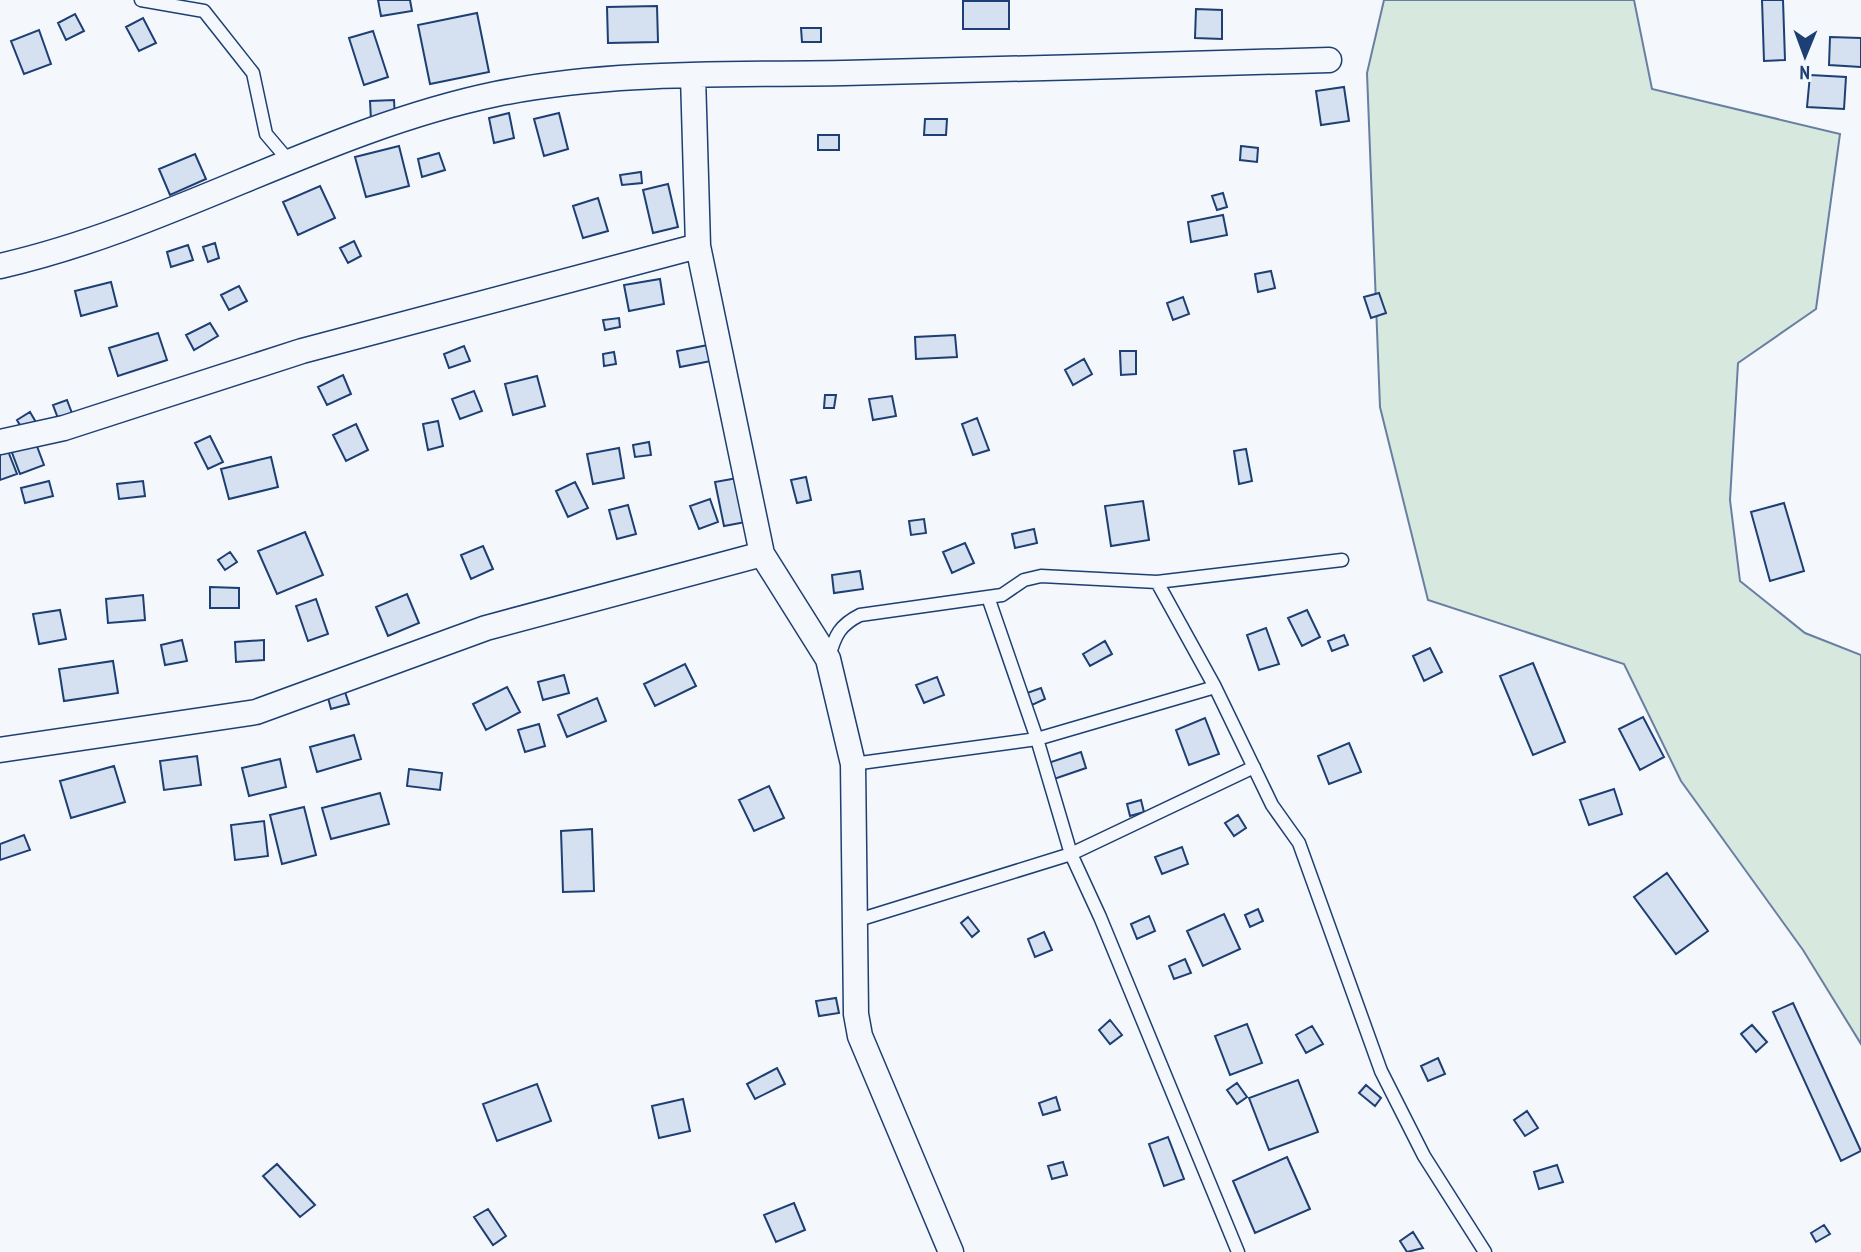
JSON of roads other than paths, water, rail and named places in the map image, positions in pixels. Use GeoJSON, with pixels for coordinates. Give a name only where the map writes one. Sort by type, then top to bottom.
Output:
{"type":"FeatureCollection","features":[{"type":"Feature","properties":{"kind":"street"},"geometry":{"type":"LineString","coordinates":[[0,266],[62,251],[342,139],[441,107],[499,94],[570,83],[693,76],[1329,60]]}},
{"type":"Feature","properties":{"kind":"street"},"geometry":{"type":"LineString","coordinates":[[693,76],[698,246],[762,554],[828,659],[853,764],[856,1014],[860,1036],[951,1252]]}},
{"type":"Feature","properties":{"kind":"street"},"geometry":{"type":"LineString","coordinates":[[0,442],[64,428],[302,351],[698,246]]}},
{"type":"Feature","properties":{"kind":"street"},"geometry":{"type":"LineString","coordinates":[[0,750],[256,712],[486,628],[762,554]]}},
{"type":"Feature","properties":{"kind":"lane"},"geometry":{"type":"LineString","coordinates":[[141,0],[204,11],[253,72],[266,134],[289,161]]}},
{"type":"Feature","properties":{"kind":"lane"},"geometry":{"type":"LineString","coordinates":[[828,659],[835,633],[846,621],[860,615],[1002,594],[1024,580],[1041,576],[1157,582],[1342,560]]}},
{"type":"Feature","properties":{"kind":"lane"},"geometry":{"type":"LineString","coordinates":[[1157,582],[1215,687],[1272,805],[1299,843],[1381,1071],[1424,1156],[1485,1252]]}},
{"type":"Feature","properties":{"kind":"lane"},"geometry":{"type":"LineString","coordinates":[[988,597],[1037,739],[1070,854],[1100,917],[1238,1252]]}},
{"type":"Feature","properties":{"kind":"lane"},"geometry":{"type":"LineString","coordinates":[[853,764],[1037,739],[1215,687]]}},
{"type":"Feature","properties":{"kind":"lane"},"geometry":{"type":"LineString","coordinates":[[855,921],[1070,854],[1254,767]]}}]}
